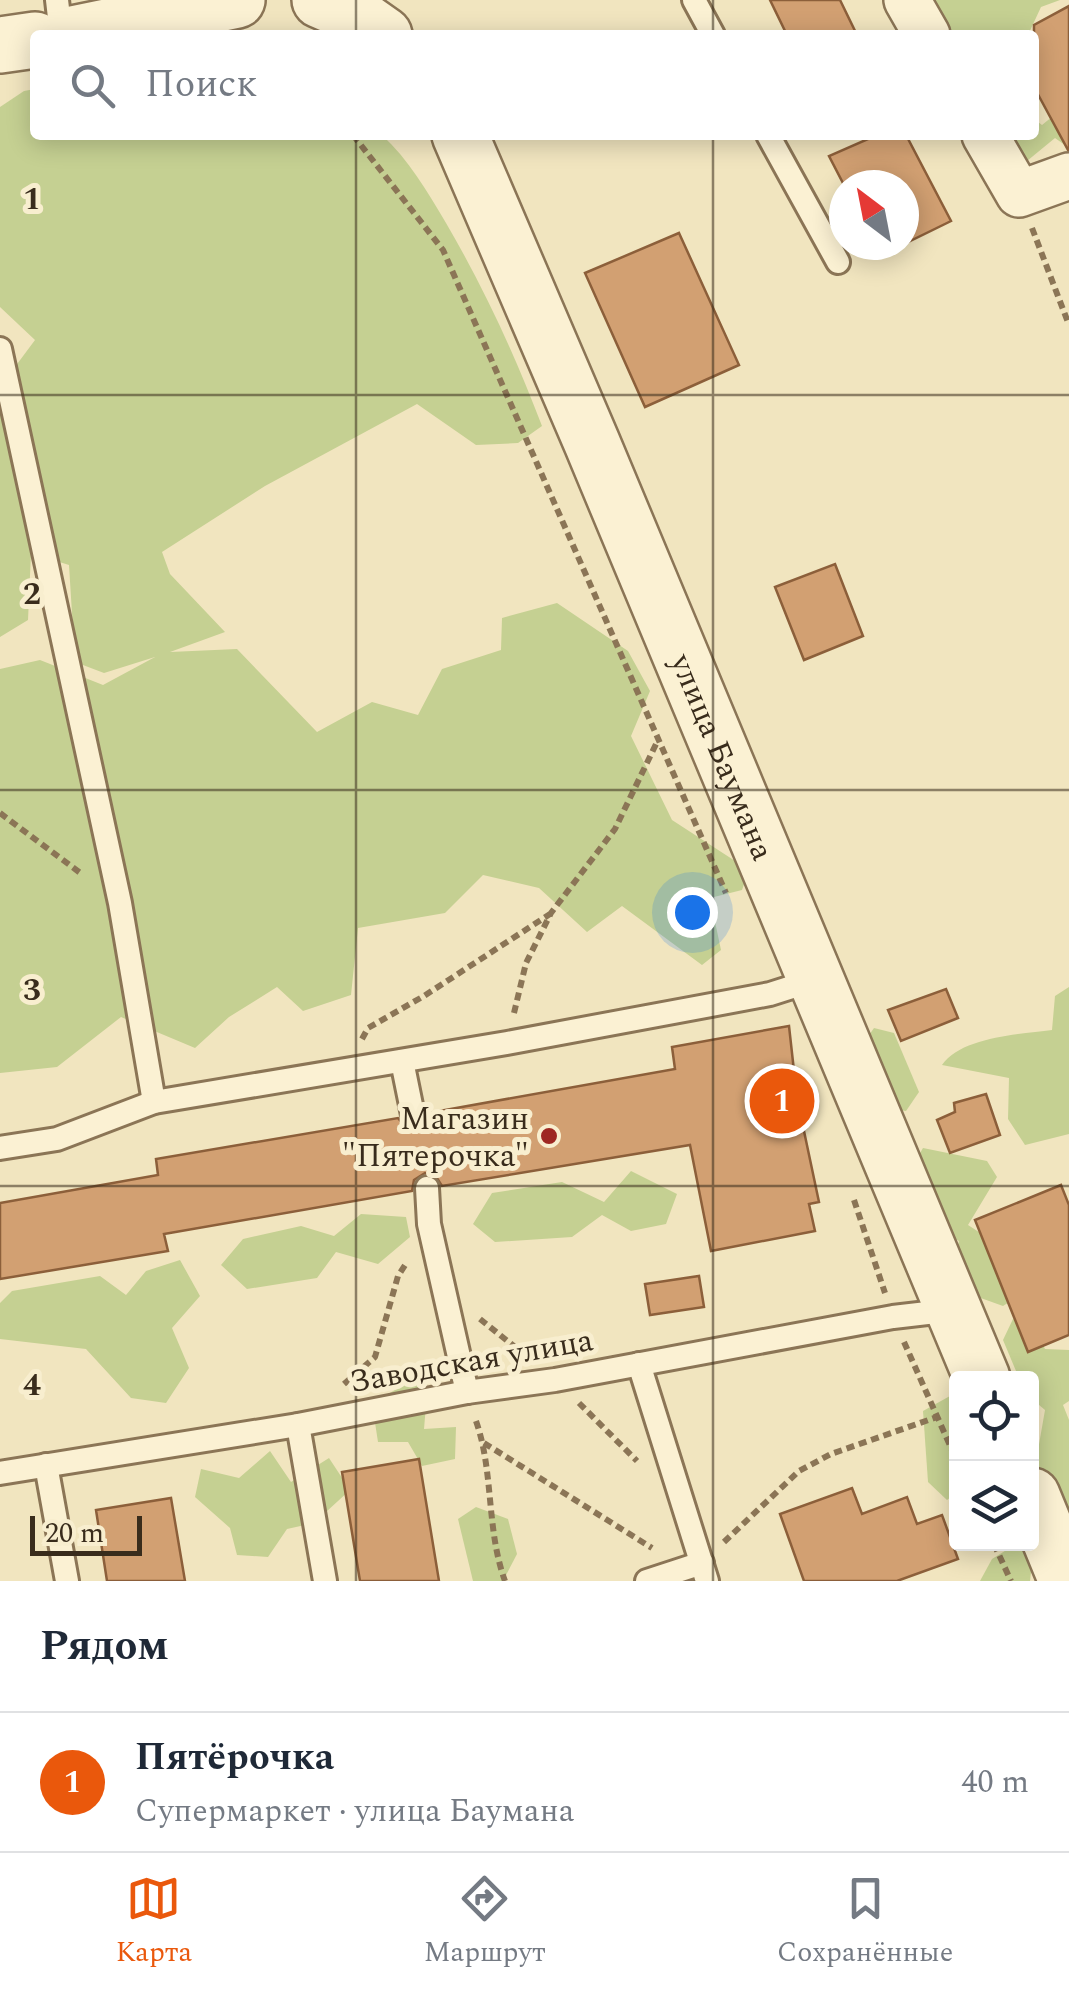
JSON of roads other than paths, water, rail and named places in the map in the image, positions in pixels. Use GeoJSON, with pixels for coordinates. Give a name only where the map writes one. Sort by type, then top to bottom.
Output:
{"type":"FeatureCollection","features":[{"type":"Feature","properties":{"kind":"street"},"geometry":{"type":"LineString","coordinates":[[89,30],[237,0]]}},
{"type":"Feature","properties":{"kind":"street"},"geometry":{"type":"LineString","coordinates":[[907,0],[924,30]]}},
{"type":"Feature","properties":{"kind":"street"},"geometry":{"type":"LineString","coordinates":[[0,45],[30,41]]}},
{"type":"Feature","properties":{"kind":"street","name":"улица Баумана"},"geometry":{"type":"LineString","coordinates":[[462,140],[979,1371]]}},
{"type":"Feature","properties":{"kind":"street"},"geometry":{"type":"LineString","coordinates":[[987,140],[1018,194],[1069,176]]}},
{"type":"Feature","properties":{"kind":"street"},"geometry":{"type":"LineString","coordinates":[[1039,1513],[1068,1581]]}},
{"type":"Feature","properties":{"kind":"lane"},"geometry":{"type":"LineString","coordinates":[[57,0],[63,30]]}},
{"type":"Feature","properties":{"kind":"lane"},"geometry":{"type":"LineString","coordinates":[[694,0],[710,30]]}},
{"type":"Feature","properties":{"kind":"lane"},"geometry":{"type":"LineString","coordinates":[[771,140],[838,262]]}},
{"type":"Feature","properties":{"kind":"lane"},"geometry":{"type":"LineString","coordinates":[[0,349],[120,903],[154,1102]]}},
{"type":"Feature","properties":{"kind":"lane"},"geometry":{"type":"LineString","coordinates":[[0,1148],[56,1139],[154,1102],[345,1068],[402,1062],[770,994],[814,980]]}},
{"type":"Feature","properties":{"kind":"lane"},"geometry":{"type":"LineString","coordinates":[[402,1062],[413,1115]]}},
{"type":"Feature","properties":{"kind":"lane"},"geometry":{"type":"LineString","coordinates":[[426,1188],[429,1224],[466,1392]]}},
{"type":"Feature","properties":{"kind":"lane","name":"Заводская улица"},"geometry":{"type":"LineString","coordinates":[[0,1472],[298,1424],[893,1317],[953,1310]]}},
{"type":"Feature","properties":{"kind":"lane"},"geometry":{"type":"LineString","coordinates":[[639,1364],[705,1572],[647,1581]]}},
{"type":"Feature","properties":{"kind":"lane"},"geometry":{"type":"LineString","coordinates":[[298,1424],[325,1581]]}},
{"type":"Feature","properties":{"kind":"lane"},"geometry":{"type":"LineString","coordinates":[[46,1465],[66,1581]]}},
{"type":"Feature","properties":{"kind":"place","name":"Пятёрочка"},"geometry":{"type":"Point","coordinates":[782,1101]}},
{"type":"Feature","properties":{"kind":"place","name":"Магазин \"Пятерочка\""},"geometry":{"type":"Point","coordinates":[549,1136]}}]}
